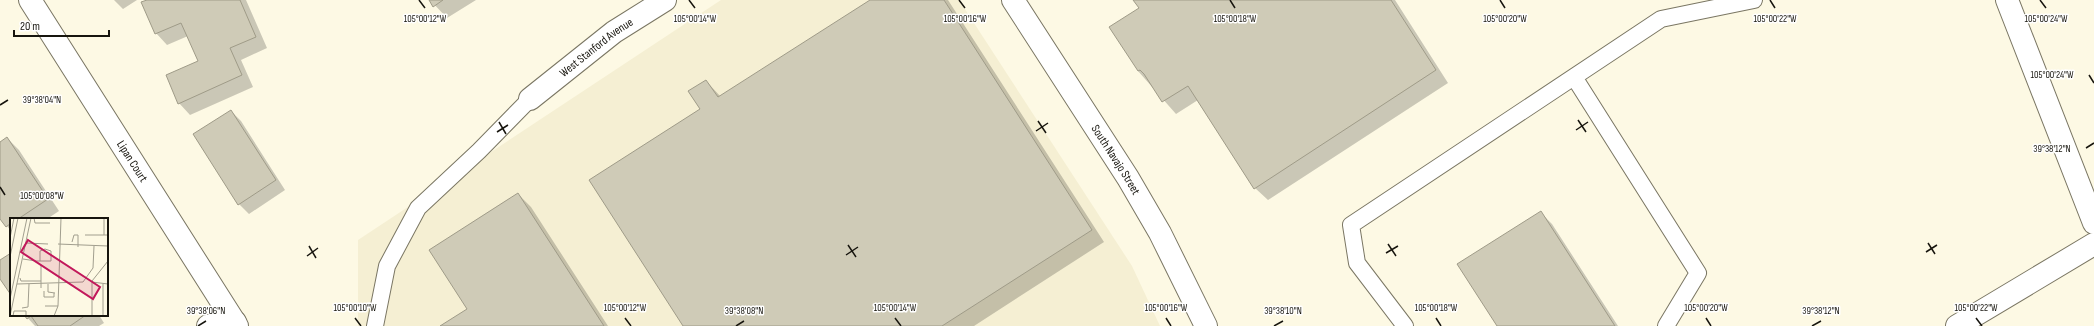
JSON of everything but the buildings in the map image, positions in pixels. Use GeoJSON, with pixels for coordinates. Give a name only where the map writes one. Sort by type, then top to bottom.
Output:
{"type":"FeatureCollection","features":[{"type":"Feature","properties":{"kind":"street","name":"Lipan Court"},"geometry":{"type":"LineString","coordinates":[[30,0],[236,324]]}},
{"type":"Feature","properties":{"kind":"street","name":"West Stanford Avenue"},"geometry":{"type":"LineString","coordinates":[[530,99],[614,32],[665,0]]}},
{"type":"Feature","properties":{"kind":"street","name":"South Navajo Street"},"geometry":{"type":"LineString","coordinates":[[1014,0],[1128,178],[1160,233],[1206,326]]}},
{"type":"Feature","properties":{"kind":"street"},"geometry":{"type":"LineString","coordinates":[[2007,0],[2094,223]]}},
{"type":"Feature","properties":{"kind":"street"},"geometry":{"type":"LineString","coordinates":[[1957,326],[2094,244]]}},
{"type":"Feature","properties":{"kind":"street"},"geometry":{"type":"LineString","coordinates":[[208,326],[236,324]]}},
{"type":"Feature","properties":{"kind":"lane"},"geometry":{"type":"LineString","coordinates":[[1405,326],[1357,263],[1351,225],[1661,19],[1754,0]]}},
{"type":"Feature","properties":{"kind":"lane"},"geometry":{"type":"LineString","coordinates":[[1574,77],[1698,272],[1666,326]]}},
{"type":"Feature","properties":{"kind":"lane"},"geometry":{"type":"LineString","coordinates":[[375,326],[387,266],[418,208],[479,151],[530,99]]}},
{"type":"Feature","properties":{"kind":"shaded area"},"geometry":{"type":"Polygon","coordinates":[[[721,0],[959,0],[1132,266],[1160,326],[358,326],[358,240],[721,0]]]}}]}
